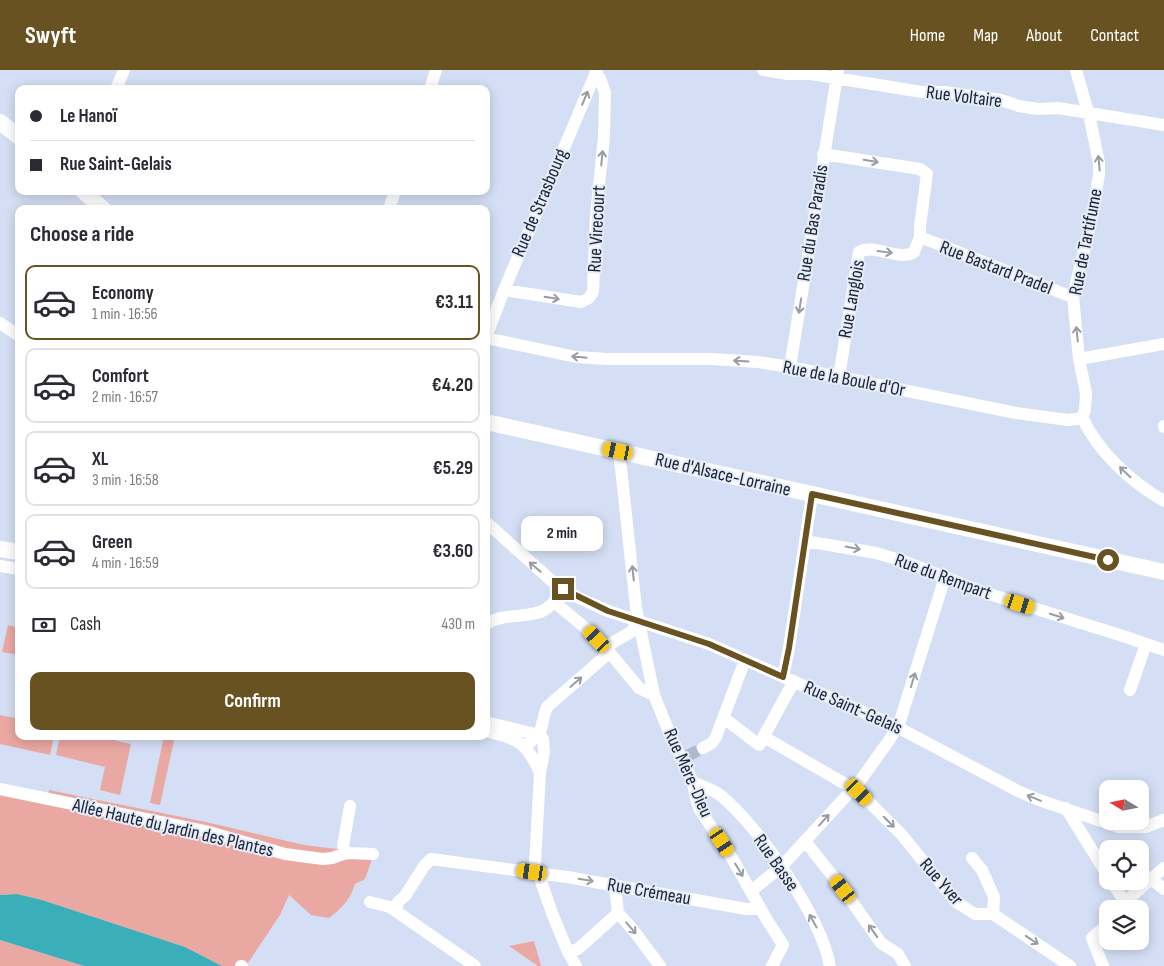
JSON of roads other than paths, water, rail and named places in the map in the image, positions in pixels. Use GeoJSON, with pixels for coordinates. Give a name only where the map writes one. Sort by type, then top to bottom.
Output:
{"type":"FeatureCollection","features":[{"type":"Feature","properties":{"kind":"main road"},"geometry":{"type":"LineString","coordinates":[[0,122],[15,134]]}},
{"type":"Feature","properties":{"kind":"main road"},"geometry":{"type":"LineString","coordinates":[[87,195],[99,205]]}},
{"type":"Feature","properties":{"kind":"main road","name":"Rue d'Alsace-Lorraine"},"geometry":{"type":"LineString","coordinates":[[490,423],[1164,572]]}},
{"type":"Feature","properties":{"kind":"main road"},"geometry":{"type":"LineString","coordinates":[[0,549],[15,551]]}},
{"type":"Feature","properties":{"kind":"street"},"geometry":{"type":"LineString","coordinates":[[118,85],[124,70]]}},
{"type":"Feature","properties":{"kind":"street"},"geometry":{"type":"LineString","coordinates":[[431,85],[436,70]]}},
{"type":"Feature","properties":{"kind":"street","name":"Rue Voltaire"},"geometry":{"type":"LineString","coordinates":[[763,70],[788,74],[837,74],[922,92],[945,92],[1001,100],[1019,106],[1038,109],[1058,108],[1164,125]]}},
{"type":"Feature","properties":{"kind":"street","name":"Rue de Tartifume"},"geometry":{"type":"LineString","coordinates":[[1076,70],[1096,142],[1099,174],[1092,217],[1073,296],[1079,359],[1086,393],[1085,410],[1082,416]]}},
{"type":"Feature","properties":{"kind":"street","name":"Rue de Strasbourg"},"geometry":{"type":"LineString","coordinates":[[490,325],[596,72]]}},
{"type":"Feature","properties":{"kind":"street","name":"Rue Virecourt"},"geometry":{"type":"LineString","coordinates":[[504,290],[581,302],[589,298],[593,292],[596,215],[604,137],[606,93],[596,72]]}},
{"type":"Feature","properties":{"kind":"street","name":"Rue du Bas Paradis"},"geometry":{"type":"LineString","coordinates":[[790,367],[837,74]]}},
{"type":"Feature","properties":{"kind":"street"},"geometry":{"type":"LineString","coordinates":[[823,154],[924,171],[927,174],[927,179],[920,237]]}},
{"type":"Feature","properties":{"kind":"street","name":"Rue Bastard Pradel"},"geometry":{"type":"LineString","coordinates":[[920,237],[1073,296]]}},
{"type":"Feature","properties":{"kind":"street","name":"Rue Langlois"},"geometry":{"type":"LineString","coordinates":[[839,377],[859,252],[866,250],[908,255],[914,252],[920,237]]}},
{"type":"Feature","properties":{"kind":"street"},"geometry":{"type":"LineString","coordinates":[[0,323],[15,333]]}},
{"type":"Feature","properties":{"kind":"street","name":"Rue de la Boule d'Or"},"geometry":{"type":"LineString","coordinates":[[490,333],[576,357],[639,360],[712,359],[758,362],[1023,414],[1068,420],[1077,420],[1082,416]]}},
{"type":"Feature","properties":{"kind":"street"},"geometry":{"type":"LineString","coordinates":[[1079,359],[1164,344]]}},
{"type":"Feature","properties":{"kind":"street"},"geometry":{"type":"LineString","coordinates":[[1082,416],[1098,443],[1109,456],[1144,489],[1164,501]]}},
{"type":"Feature","properties":{"kind":"street","name":"Rue Mère-Dieu"},"geometry":{"type":"LineString","coordinates":[[618,451],[636,608],[654,695],[684,757],[700,810],[752,890],[783,945],[772,966]]}},
{"type":"Feature","properties":{"kind":"street"},"geometry":{"type":"LineString","coordinates":[[724,718],[760,745],[788,679],[812,494]]}},
{"type":"Feature","properties":{"kind":"street","name":"Rue Saint-Gelais"},"geometry":{"type":"LineString","coordinates":[[490,526],[563,589],[608,611],[709,644],[898,727],[1018,791],[1039,800],[1119,826],[1145,827],[1164,820]]}},
{"type":"Feature","properties":{"kind":"street","name":"Rue du Rempart"},"geometry":{"type":"LineString","coordinates":[[805,541],[876,553],[906,562],[986,593],[1164,650]]}},
{"type":"Feature","properties":{"kind":"street"},"geometry":{"type":"LineString","coordinates":[[0,566],[15,568]]}},
{"type":"Feature","properties":{"kind":"street"},"geometry":{"type":"LineString","coordinates":[[752,890],[782,866],[853,789],[898,727],[945,577]]}},
{"type":"Feature","properties":{"kind":"street"},"geometry":{"type":"LineString","coordinates":[[490,622],[506,616],[540,612],[554,602],[563,589]]}},
{"type":"Feature","properties":{"kind":"street"},"geometry":{"type":"LineString","coordinates":[[554,602],[589,630],[639,688],[654,695]]}},
{"type":"Feature","properties":{"kind":"street"},"geometry":{"type":"LineString","coordinates":[[525,746],[539,735],[543,728],[544,714],[547,707],[607,649],[631,632],[639,621]]}},
{"type":"Feature","properties":{"kind":"street"},"geometry":{"type":"LineString","coordinates":[[1130,690],[1146,644]]}},
{"type":"Feature","properties":{"kind":"street"},"geometry":{"type":"LineString","coordinates":[[703,748],[712,742],[724,718],[746,660]]}},
{"type":"Feature","properties":{"kind":"street"},"geometry":{"type":"LineString","coordinates":[[490,723],[539,735],[543,740],[535,864],[568,952],[576,966]]}},
{"type":"Feature","properties":{"kind":"street"},"geometry":{"type":"LineString","coordinates":[[490,732],[525,746],[532,755],[540,773]]}},
{"type":"Feature","properties":{"kind":"street","name":"Rue Yver"},"geometry":{"type":"LineString","coordinates":[[764,737],[853,789],[902,835],[956,902],[975,914],[993,914],[1070,966]]}},
{"type":"Feature","properties":{"kind":"street","name":"Rue Basse"},"geometry":{"type":"LineString","coordinates":[[693,782],[718,793],[732,805],[782,866],[816,926],[826,948],[830,966]]}},
{"type":"Feature","properties":{"kind":"street","name":"Allée Haute du Jardin des Plantes"},"geometry":{"type":"LineString","coordinates":[[0,789],[209,832],[285,854],[323,859],[346,853],[373,854]]}},
{"type":"Feature","properties":{"kind":"street"},"geometry":{"type":"LineString","coordinates":[[346,853],[343,846],[350,806]]}},
{"type":"Feature","properties":{"kind":"street"},"geometry":{"type":"LineString","coordinates":[[1066,808],[1099,861]]}},
{"type":"Feature","properties":{"kind":"street"},"geometry":{"type":"LineString","coordinates":[[805,841],[843,889],[881,943],[898,954],[905,966]]}},
{"type":"Feature","properties":{"kind":"street"},"geometry":{"type":"LineString","coordinates":[[972,858],[982,870],[994,897],[993,914]]}},
{"type":"Feature","properties":{"kind":"street","name":"Rue Crémeau"},"geometry":{"type":"LineString","coordinates":[[396,911],[398,902],[405,896],[430,859],[538,873],[746,909],[761,909]]}},
{"type":"Feature","properties":{"kind":"street"},"geometry":{"type":"LineString","coordinates":[[1128,900],[1164,868]]}},
{"type":"Feature","properties":{"kind":"street"},"geometry":{"type":"LineString","coordinates":[[1151,879],[1164,889]]}},
{"type":"Feature","properties":{"kind":"street"},"geometry":{"type":"LineString","coordinates":[[616,886],[618,914],[634,931],[660,966]]}},
{"type":"Feature","properties":{"kind":"street"},"geometry":{"type":"LineString","coordinates":[[370,902],[390,907],[475,966]]}},
{"type":"Feature","properties":{"kind":"street"},"geometry":{"type":"LineString","coordinates":[[568,952],[578,949],[618,914]]}},
{"type":"Feature","properties":{"kind":"street"},"geometry":{"type":"LineString","coordinates":[[1099,932],[1092,938],[1103,966]]}},
{"type":"Feature","properties":{"kind":"water"},"geometry":{"type":"Polygon","coordinates":[[[17,894],[42,900],[185,947],[222,966],[84,966],[0,940],[0,895],[17,894]]]}},
{"type":"Feature","properties":{"kind":"tunnel"},"geometry":{"type":"LineString","coordinates":[[687,756],[703,748]]}}]}
